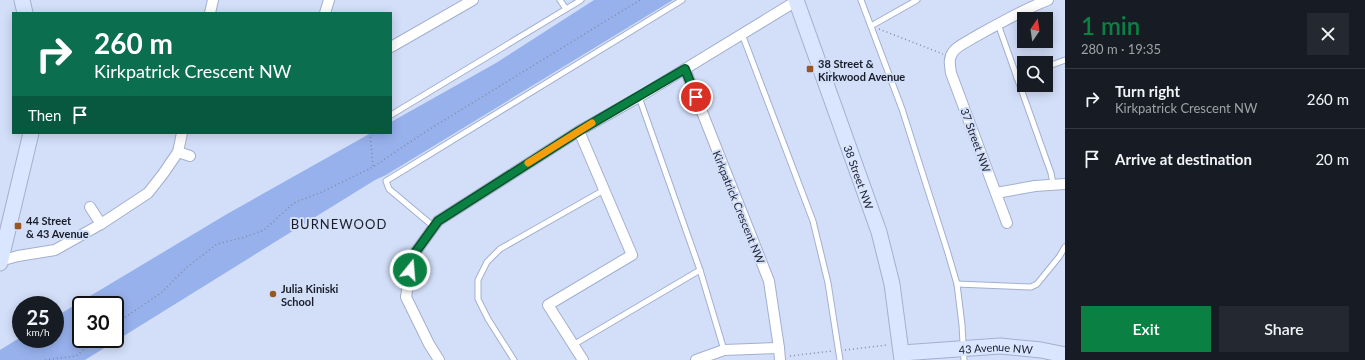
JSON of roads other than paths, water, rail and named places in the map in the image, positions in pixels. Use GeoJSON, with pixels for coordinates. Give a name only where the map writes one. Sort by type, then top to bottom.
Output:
{"type":"FeatureCollection","features":[{"type":"Feature","properties":{"kind":"street"},"geometry":{"type":"LineString","coordinates":[[22,0],[26,12]]}},
{"type":"Feature","properties":{"kind":"street"},"geometry":{"type":"LineString","coordinates":[[210,12],[213,0]]}},
{"type":"Feature","properties":{"kind":"street"},"geometry":{"type":"LineString","coordinates":[[325,12],[329,0]]}},
{"type":"Feature","properties":{"kind":"street"},"geometry":{"type":"LineString","coordinates":[[392,46],[473,0]]}},
{"type":"Feature","properties":{"kind":"street"},"geometry":{"type":"LineString","coordinates":[[439,360],[429,344],[406,297],[412,257],[433,226],[438,221],[579,131],[639,97],[797,0]]}},
{"type":"Feature","properties":{"kind":"street","name":"38 Street NW"},"geometry":{"type":"LineString","coordinates":[[797,0],[879,232],[892,284],[902,357]]}},
{"type":"Feature","properties":{"kind":"street"},"geometry":{"type":"LineString","coordinates":[[998,24],[1024,10],[1048,0]]}},
{"type":"Feature","properties":{"kind":"street","name":"37 Street NW"},"geometry":{"type":"LineString","coordinates":[[998,24],[954,50],[949,61],[951,73],[1006,223]]}},
{"type":"Feature","properties":{"kind":"street","name":"Kirkpatrick Crescent NW"},"geometry":{"type":"LineString","coordinates":[[685,69],[769,281],[780,360]]}},
{"type":"Feature","properties":{"kind":"street"},"geometry":{"type":"LineString","coordinates":[[579,131],[632,254],[548,305],[583,360]]}},
{"type":"Feature","properties":{"kind":"street"},"geometry":{"type":"LineString","coordinates":[[31,134],[1,257],[55,250],[101,224],[148,192],[178,152],[182,134]]}},
{"type":"Feature","properties":{"kind":"street"},"geometry":{"type":"LineString","coordinates":[[178,152],[190,156]]}},
{"type":"Feature","properties":{"kind":"street"},"geometry":{"type":"LineString","coordinates":[[996,193],[1020,188],[1065,184]]}},
{"type":"Feature","properties":{"kind":"street"},"geometry":{"type":"LineString","coordinates":[[90,207],[101,224]]}},
{"type":"Feature","properties":{"kind":"street","name":"43 Avenue NW"},"geometry":{"type":"LineString","coordinates":[[902,357],[964,354],[1000,346],[1026,354],[1065,355]]}},
{"type":"Feature","properties":{"kind":"street"},"geometry":{"type":"LineString","coordinates":[[696,360],[724,350],[779,348]]}},
{"type":"Feature","properties":{"kind":"lane"},"geometry":{"type":"LineString","coordinates":[[560,0],[566,10]]}},
{"type":"Feature","properties":{"kind":"lane"},"geometry":{"type":"LineString","coordinates":[[392,114],[582,0]]}},
{"type":"Feature","properties":{"kind":"lane"},"geometry":{"type":"LineString","coordinates":[[433,226],[389,189],[386,181],[682,0]]}},
{"type":"Feature","properties":{"kind":"lane"},"geometry":{"type":"LineString","coordinates":[[860,0],[902,109],[945,243],[956,284],[964,354]]}},
{"type":"Feature","properties":{"kind":"lane"},"geometry":{"type":"LineString","coordinates":[[871,26],[917,0]]}},
{"type":"Feature","properties":{"kind":"lane"},"geometry":{"type":"LineString","coordinates":[[998,24],[1017,78]]}},
{"type":"Feature","properties":{"kind":"lane"},"geometry":{"type":"LineString","coordinates":[[742,34],[813,221],[828,283],[840,360]]}},
{"type":"Feature","properties":{"kind":"lane"},"geometry":{"type":"LineString","coordinates":[[1053,64],[1065,60]]}},
{"type":"Feature","properties":{"kind":"lane"},"geometry":{"type":"LineString","coordinates":[[1022,92],[1051,173],[1053,184]]}},
{"type":"Feature","properties":{"kind":"lane"},"geometry":{"type":"LineString","coordinates":[[639,97],[700,270],[724,350]]}},
{"type":"Feature","properties":{"kind":"lane"},"geometry":{"type":"LineString","coordinates":[[514,360],[488,319],[478,299],[478,280],[487,262],[500,249],[604,190]]}},
{"type":"Feature","properties":{"kind":"lane"},"geometry":{"type":"LineString","coordinates":[[956,284],[1030,286],[1037,284],[1046,271],[1059,257],[1065,247]]}},
{"type":"Feature","properties":{"kind":"lane"},"geometry":{"type":"LineString","coordinates":[[573,345],[700,270]]}},
{"type":"Feature","properties":{"kind":"place","name":"38 Street & Kirkwood Avenue"},"geometry":{"type":"Point","coordinates":[810,69]}},
{"type":"Feature","properties":{"kind":"place","name":"44 Street & 43 Avenue"},"geometry":{"type":"Point","coordinates":[18,226]}},
{"type":"Feature","properties":{"kind":"place","name":"Julia Kiniski School"},"geometry":{"type":"Point","coordinates":[273,294]}},
{"type":"Feature","properties":{"kind":"district","name":"BURNEWOOD"},"geometry":{"type":"Point","coordinates":[339,224]}}]}
